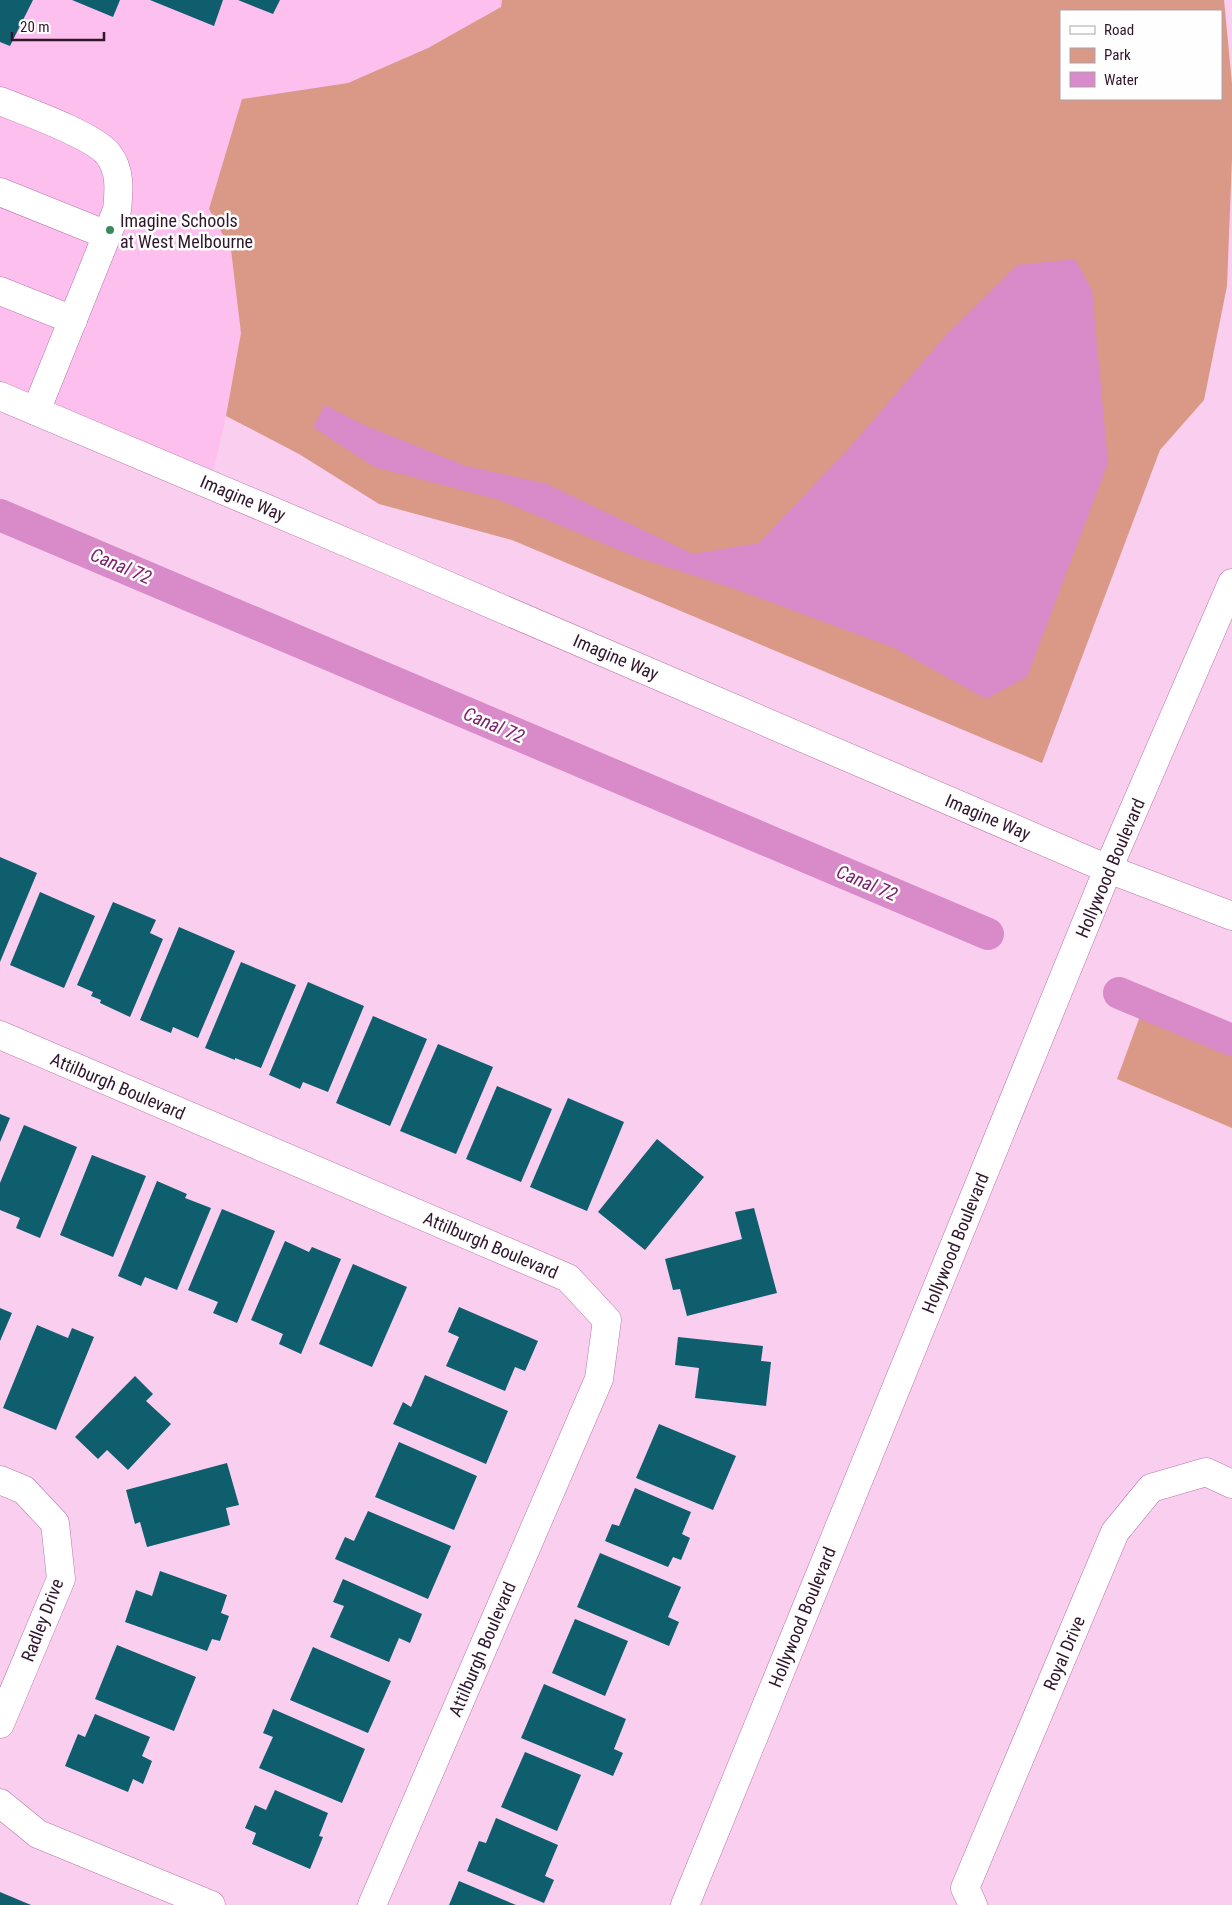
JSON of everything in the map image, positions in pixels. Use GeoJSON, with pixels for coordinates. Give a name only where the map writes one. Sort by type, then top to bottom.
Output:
{"type":"FeatureCollection","features":[{"type":"Feature","properties":{"kind":"street"},"geometry":{"type":"LineString","coordinates":[[0,101],[67,128],[94,142],[108,153],[117,172],[120,191],[117,210],[36,411]]}},
{"type":"Feature","properties":{"kind":"street"},"geometry":{"type":"LineString","coordinates":[[0,192],[107,235]]}},
{"type":"Feature","properties":{"kind":"street"},"geometry":{"type":"LineString","coordinates":[[0,291],[73,320]]}},
{"type":"Feature","properties":{"kind":"street","name":"Imagine Way"},"geometry":{"type":"LineString","coordinates":[[0,396],[409,568],[1108,869],[1232,916]]}},
{"type":"Feature","properties":{"kind":"street","name":"Hollywood Boulevard"},"geometry":{"type":"LineString","coordinates":[[685,1905],[1108,869],[1232,582]]}},
{"type":"Feature","properties":{"kind":"street","name":"Attilburgh Boulevard"},"geometry":{"type":"LineString","coordinates":[[0,1036],[568,1278],[607,1320],[599,1379],[372,1905]]}},
{"type":"Feature","properties":{"kind":"street","name":"Royal Drive"},"geometry":{"type":"LineString","coordinates":[[973,1905],[965,1888],[1115,1532],[1152,1488],[1206,1472],[1232,1484]]}},
{"type":"Feature","properties":{"kind":"street","name":"Radley Drive"},"geometry":{"type":"LineString","coordinates":[[0,1480],[24,1490],[55,1523],[61,1579],[0,1724]]}},
{"type":"Feature","properties":{"kind":"street"},"geometry":{"type":"LineString","coordinates":[[0,1803],[38,1834],[211,1905]]}},
{"type":"Feature","properties":{"kind":"shaded area","name":"Imagine Schools at West Melbourne"},"geometry":{"type":"Polygon","coordinates":[[[0,0],[502,0],[501,7],[428,48],[348,83],[242,99],[209,209],[231,250],[242,334],[210,485],[0,397],[0,0]]]}},
{"type":"Feature","properties":{"kind":"green space"},"geometry":{"type":"Polygon","coordinates":[[[502,0],[1224,0],[1232,84],[1232,158],[1227,286],[1204,400],[1160,450],[1042,763],[512,540],[379,504],[299,454],[226,416],[241,333],[231,250],[209,209],[242,99],[348,83],[428,48],[501,7],[502,0]]]}},
{"type":"Feature","properties":{"kind":"green space"},"geometry":{"type":"Polygon","coordinates":[[[1150,989],[1232,1024],[1232,1128],[1117,1079],[1150,989]]]}},
{"type":"Feature","properties":{"kind":"water"},"geometry":{"type":"Polygon","coordinates":[[[1075,259],[1092,290],[1108,463],[1027,677],[986,699],[894,648],[735,589],[636,557],[499,500],[374,467],[313,427],[325,405],[364,425],[466,466],[547,484],[693,554],[759,543],[852,445],[947,334],[1017,265],[1075,259]]]}},
{"type":"Feature","properties":{"kind":"building"},"geometry":{"type":"Polygon","coordinates":[[[0,0],[33,0],[10,46],[0,42],[0,0]]]}},
{"type":"Feature","properties":{"kind":"building"},"geometry":{"type":"Polygon","coordinates":[[[72,0],[120,0],[113,17],[72,0]]]}},
{"type":"Feature","properties":{"kind":"building"},"geometry":{"type":"Polygon","coordinates":[[[150,0],[223,0],[214,26],[150,0]]]}},
{"type":"Feature","properties":{"kind":"building"},"geometry":{"type":"Polygon","coordinates":[[[238,0],[280,0],[273,14],[238,0]]]}},
{"type":"Feature","properties":{"kind":"building"},"geometry":{"type":"Polygon","coordinates":[[[0,857],[37,873],[0,962],[0,857]]]}},
{"type":"Feature","properties":{"kind":"building"},"geometry":{"type":"Polygon","coordinates":[[[40,892],[95,916],[64,988],[10,965],[40,892]]]}},
{"type":"Feature","properties":{"kind":"building"},"geometry":{"type":"Polygon","coordinates":[[[113,902],[156,920],[150,933],[163,939],[130,1017],[100,1003],[101,1000],[91,996],[93,992],[77,985],[113,902]]]}},
{"type":"Feature","properties":{"kind":"building"},"geometry":{"type":"Polygon","coordinates":[[[179,927],[235,951],[198,1038],[173,1027],[171,1033],[140,1020],[179,927]]]}},
{"type":"Feature","properties":{"kind":"building"},"geometry":{"type":"Polygon","coordinates":[[[241,962],[296,985],[261,1068],[205,1048],[241,962]]]}},
{"type":"Feature","properties":{"kind":"building"},"geometry":{"type":"Polygon","coordinates":[[[308,982],[364,1006],[328,1092],[303,1082],[300,1089],[269,1075],[308,982]]]}},
{"type":"Feature","properties":{"kind":"building"},"geometry":{"type":"Polygon","coordinates":[[[373,1016],[427,1039],[390,1126],[336,1103],[373,1016]]]}},
{"type":"Feature","properties":{"kind":"building"},"geometry":{"type":"Polygon","coordinates":[[[438,1044],[493,1067],[456,1154],[400,1131],[438,1044]]]}},
{"type":"Feature","properties":{"kind":"building"},"geometry":{"type":"Polygon","coordinates":[[[497,1086],[552,1109],[521,1182],[466,1159],[497,1086]]]}},
{"type":"Feature","properties":{"kind":"building"},"geometry":{"type":"Polygon","coordinates":[[[568,1098],[624,1122],[587,1211],[530,1187],[568,1098]]]}},
{"type":"Feature","properties":{"kind":"building"},"geometry":{"type":"Polygon","coordinates":[[[0,1114],[10,1118],[0,1142],[0,1114]]]}},
{"type":"Feature","properties":{"kind":"building"},"geometry":{"type":"Polygon","coordinates":[[[24,1125],[77,1147],[40,1238],[16,1228],[20,1218],[0,1210],[0,1183],[24,1125]]]}},
{"type":"Feature","properties":{"kind":"building"},"geometry":{"type":"Polygon","coordinates":[[[657,1139],[704,1177],[645,1250],[598,1212],[657,1139]]]}},
{"type":"Feature","properties":{"kind":"building"},"geometry":{"type":"Polygon","coordinates":[[[92,1155],[146,1176],[113,1257],[60,1235],[92,1155]]]}},
{"type":"Feature","properties":{"kind":"building"},"geometry":{"type":"Polygon","coordinates":[[[157,1181],[187,1194],[185,1198],[211,1208],[177,1290],[145,1277],[141,1286],[118,1276],[157,1181]]]}},
{"type":"Feature","properties":{"kind":"building"},"geometry":{"type":"Polygon","coordinates":[[[754,1208],[777,1293],[687,1316],[680,1289],[673,1290],[665,1259],[742,1239],[735,1212],[754,1208]]]}},
{"type":"Feature","properties":{"kind":"building"},"geometry":{"type":"Polygon","coordinates":[[[222,1209],[275,1231],[237,1323],[213,1313],[218,1302],[188,1290],[222,1209]]]}},
{"type":"Feature","properties":{"kind":"building"},"geometry":{"type":"Polygon","coordinates":[[[285,1241],[309,1252],[312,1247],[341,1259],[301,1354],[279,1344],[283,1334],[251,1320],[285,1241]]]}},
{"type":"Feature","properties":{"kind":"building"},"geometry":{"type":"Polygon","coordinates":[[[353,1264],[407,1287],[372,1367],[319,1344],[353,1264]]]}},
{"type":"Feature","properties":{"kind":"building"},"geometry":{"type":"Polygon","coordinates":[[[459,1307],[538,1341],[525,1371],[515,1367],[505,1391],[446,1366],[459,1337],[448,1332],[459,1307]]]}},
{"type":"Feature","properties":{"kind":"building"},"geometry":{"type":"Polygon","coordinates":[[[0,1308],[12,1313],[0,1341],[0,1308]]]}},
{"type":"Feature","properties":{"kind":"building"},"geometry":{"type":"Polygon","coordinates":[[[37,1325],[68,1338],[72,1328],[94,1337],[56,1430],[3,1408],[37,1325]]]}},
{"type":"Feature","properties":{"kind":"building"},"geometry":{"type":"Polygon","coordinates":[[[678,1337],[763,1346],[761,1361],[771,1362],[766,1406],[695,1398],[699,1368],[675,1365],[678,1337]]]}},
{"type":"Feature","properties":{"kind":"building"},"geometry":{"type":"Polygon","coordinates":[[[425,1375],[508,1411],[486,1464],[393,1424],[403,1402],[411,1407],[425,1375]]]}},
{"type":"Feature","properties":{"kind":"building"},"geometry":{"type":"Polygon","coordinates":[[[135,1376],[153,1394],[146,1401],[171,1424],[128,1470],[107,1450],[98,1459],[75,1437],[135,1376]]]}},
{"type":"Feature","properties":{"kind":"building"},"geometry":{"type":"Polygon","coordinates":[[[659,1424],[736,1456],[713,1510],[636,1478],[659,1424]]]}},
{"type":"Feature","properties":{"kind":"building"},"geometry":{"type":"Polygon","coordinates":[[[399,1442],[477,1476],[454,1530],[375,1497],[399,1442]]]}},
{"type":"Feature","properties":{"kind":"building"},"geometry":{"type":"Polygon","coordinates":[[[227,1463],[239,1505],[226,1508],[230,1525],[147,1547],[140,1522],[135,1524],[126,1490],[227,1463]]]}},
{"type":"Feature","properties":{"kind":"building"},"geometry":{"type":"Polygon","coordinates":[[[635,1488],[691,1512],[682,1534],[690,1538],[681,1560],[673,1557],[668,1567],[605,1541],[612,1524],[619,1526],[635,1488]]]}},
{"type":"Feature","properties":{"kind":"building"},"geometry":{"type":"Polygon","coordinates":[[[368,1511],[451,1546],[428,1599],[335,1559],[345,1537],[354,1541],[368,1511]]]}},
{"type":"Feature","properties":{"kind":"building"},"geometry":{"type":"Polygon","coordinates":[[[600,1553],[681,1587],[668,1617],[679,1622],[669,1646],[577,1607],[600,1553]]]}},
{"type":"Feature","properties":{"kind":"building"},"geometry":{"type":"Polygon","coordinates":[[[160,1571],[227,1595],[221,1613],[229,1616],[220,1641],[212,1639],[207,1651],[125,1622],[136,1590],[152,1596],[160,1571]]]}},
{"type":"Feature","properties":{"kind":"building"},"geometry":{"type":"Polygon","coordinates":[[[343,1579],[422,1614],[410,1643],[399,1638],[389,1662],[330,1637],[344,1606],[333,1602],[343,1579]]]}},
{"type":"Feature","properties":{"kind":"building"},"geometry":{"type":"Polygon","coordinates":[[[575,1619],[628,1641],[605,1696],[552,1673],[575,1619]]]}},
{"type":"Feature","properties":{"kind":"building"},"geometry":{"type":"Polygon","coordinates":[[[117,1645],[196,1677],[174,1731],[95,1699],[117,1645]]]}},
{"type":"Feature","properties":{"kind":"building"},"geometry":{"type":"Polygon","coordinates":[[[313,1647],[391,1681],[368,1733],[290,1700],[313,1647]]]}},
{"type":"Feature","properties":{"kind":"building"},"geometry":{"type":"Polygon","coordinates":[[[544,1684],[626,1719],[614,1749],[623,1753],[613,1776],[521,1738],[544,1684]]]}},
{"type":"Feature","properties":{"kind":"building"},"geometry":{"type":"Polygon","coordinates":[[[273,1709],[365,1749],[342,1803],[259,1768],[273,1737],[263,1733],[273,1709]]]}},
{"type":"Feature","properties":{"kind":"building"},"geometry":{"type":"Polygon","coordinates":[[[95,1714],[150,1737],[142,1756],[152,1761],[143,1784],[133,1779],[128,1792],[65,1766],[78,1734],[85,1737],[95,1714]]]}},
{"type":"Feature","properties":{"kind":"building"},"geometry":{"type":"Polygon","coordinates":[[[525,1752],[581,1775],[557,1831],[501,1807],[525,1752]]]}},
{"type":"Feature","properties":{"kind":"building"},"geometry":{"type":"Polygon","coordinates":[[[275,1790],[328,1813],[319,1836],[323,1837],[310,1869],[252,1844],[256,1833],[245,1828],[255,1805],[266,1810],[275,1790]]]}},
{"type":"Feature","properties":{"kind":"building"},"geometry":{"type":"Polygon","coordinates":[[[496,1818],[558,1845],[545,1876],[554,1880],[544,1903],[467,1871],[479,1841],[486,1843],[496,1818]]]}},
{"type":"Feature","properties":{"kind":"building"},"geometry":{"type":"Polygon","coordinates":[[[459,1881],[516,1905],[449,1905],[459,1881]]]}},
{"type":"Feature","properties":{"kind":"building"},"geometry":{"type":"Polygon","coordinates":[[[0,1892],[31,1905],[0,1905],[0,1892]]]}},
{"type":"Feature","properties":{"kind":"waterway","name":"Canal 72"},"geometry":{"type":"LineString","coordinates":[[0,515],[988,934]]}},
{"type":"Feature","properties":{"kind":"waterway","name":"Canal 72"},"geometry":{"type":"LineString","coordinates":[[1119,993],[1232,1040]]}},
{"type":"Feature","properties":{"kind":"place","name":"Imagine Schools at West Melbourne"},"geometry":{"type":"Point","coordinates":[110,230]}}]}
